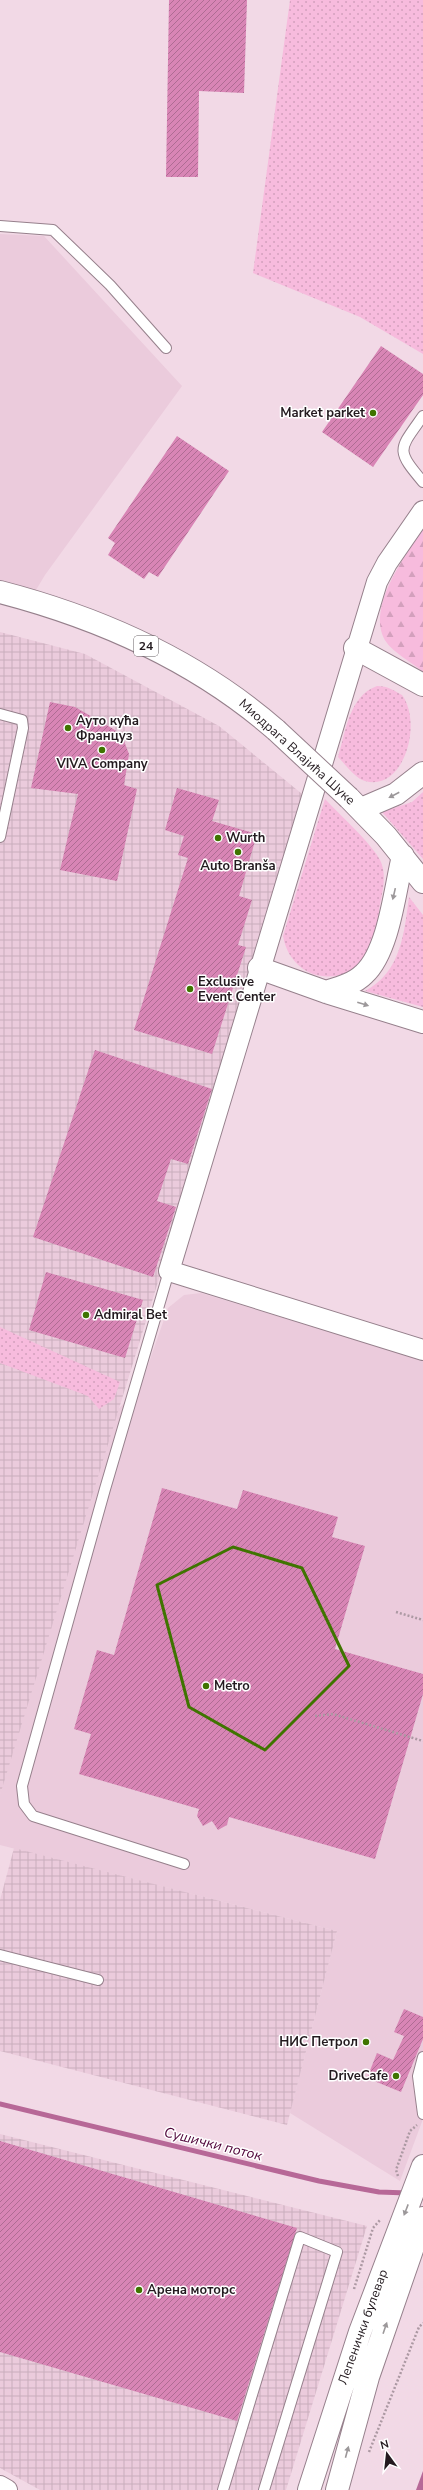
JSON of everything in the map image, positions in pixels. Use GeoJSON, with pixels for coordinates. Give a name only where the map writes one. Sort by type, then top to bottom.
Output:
{"type":"FeatureCollection","features":[{"type":"Feature","properties":{"kind":"main road","name":"Миодрага Влајића Шуке"},"geometry":{"type":"LineString","coordinates":[[0,592],[72,615],[156,650],[217,685],[276,730],[355,804],[403,856],[421,881]]}},
{"type":"Feature","properties":{"kind":"main road"},"geometry":{"type":"LineString","coordinates":[[356,648],[423,685]]}},
{"type":"Feature","properties":{"kind":"main road"},"geometry":{"type":"LineString","coordinates":[[355,804],[396,794],[423,773]]}},
{"type":"Feature","properties":{"kind":"main road"},"geometry":{"type":"LineString","coordinates":[[326,992],[347,985],[363,975],[378,956],[403,856]]}},
{"type":"Feature","properties":{"kind":"main road"},"geometry":{"type":"LineString","coordinates":[[259,968],[326,992],[423,1022]]}},
{"type":"Feature","properties":{"kind":"main road","name":"Лепенички булевар"},"geometry":{"type":"LineString","coordinates":[[309,2490],[341,2386],[398,2231],[407,2185],[423,2166]]}},
{"type":"Feature","properties":{"kind":"main road","name":"Лепенички булевар"},"geometry":{"type":"LineString","coordinates":[[336,2490],[368,2377],[421,2223]]}},
{"type":"Feature","properties":{"kind":"street"},"geometry":{"type":"LineString","coordinates":[[423,511],[387,563],[377,582],[259,968],[169,1271],[423,1350]]}},
{"type":"Feature","properties":{"kind":"street"},"geometry":{"type":"LineString","coordinates":[[0,2486],[7,2490]]}},
{"type":"Feature","properties":{"kind":"lane"},"geometry":{"type":"LineString","coordinates":[[0,226],[53,230],[110,285],[166,348]]}},
{"type":"Feature","properties":{"kind":"lane"},"geometry":{"type":"LineString","coordinates":[[423,416],[405,442],[403,451],[404,460],[423,482]]}},
{"type":"Feature","properties":{"kind":"lane"},"geometry":{"type":"LineString","coordinates":[[0,714],[16,717],[22,720],[23,728],[5,790],[0,837]]}},
{"type":"Feature","properties":{"kind":"lane"},"geometry":{"type":"LineString","coordinates":[[169,1271],[105,1489],[22,1786],[24,1804],[33,1816],[184,1864]]}},
{"type":"Feature","properties":{"kind":"lane"},"geometry":{"type":"LineString","coordinates":[[0,1955],[98,1980]]}},
{"type":"Feature","properties":{"kind":"lane"},"geometry":{"type":"LineString","coordinates":[[421,2118],[418,2076],[423,2057]]}},
{"type":"Feature","properties":{"kind":"lane"},"geometry":{"type":"LineString","coordinates":[[223,2490],[300,2237],[337,2252],[264,2490]]}},
{"type":"Feature","properties":{"kind":"path"},"geometry":{"type":"LineString","coordinates":[[396,1612],[423,1620]]}},
{"type":"Feature","properties":{"kind":"path"},"geometry":{"type":"LineString","coordinates":[[315,1716],[333,1714],[423,1741]]}},
{"type":"Feature","properties":{"kind":"path"},"geometry":{"type":"LineString","coordinates":[[407,2185],[396,2170],[410,2131],[421,2118]]}},
{"type":"Feature","properties":{"kind":"path"},"geometry":{"type":"LineString","coordinates":[[368,2455],[419,2327],[423,2323]]}},
{"type":"Feature","properties":{"kind":"highlighted area"},"geometry":{"type":"Polygon","coordinates":[[[233,1547],[302,1568],[349,1666],[265,1750],[189,1707],[157,1585],[233,1547]]]}},
{"type":"Feature","properties":{"kind":"shaded area"},"geometry":{"type":"Polygon","coordinates":[[[0,234],[44,236],[182,386],[45,575],[30,600],[0,592],[0,234]]]}},
{"type":"Feature","properties":{"kind":"shaded area"},"geometry":{"type":"Polygon","coordinates":[[[0,632],[85,654],[219,726],[307,798],[0,1795],[0,632]]]}},
{"type":"Feature","properties":{"kind":"shaded area","name":"Metro"},"geometry":{"type":"Polygon","coordinates":[[[201,1293],[423,1360],[423,2119],[400,2181],[290,2113],[337,1931],[0,1845],[0,1794],[113,1414],[140,1388],[168,1308],[184,1295],[201,1293]]]}},
{"type":"Feature","properties":{"kind":"shaded area"},"geometry":{"type":"Polygon","coordinates":[[[14,1848],[337,1931],[287,2125],[0,2051],[0,1900],[14,1848]]]}},
{"type":"Feature","properties":{"kind":"shaded area"},"geometry":{"type":"Polygon","coordinates":[[[0,2134],[367,2226],[286,2490],[40,2490],[0,2468],[0,2134]]]}},
{"type":"Feature","properties":{"kind":"shaded area"},"geometry":{"type":"Polygon","coordinates":[[[423,2471],[423,2490],[416,2490],[423,2471]]]}},
{"type":"Feature","properties":{"kind":"green space"},"geometry":{"type":"Polygon","coordinates":[[[290,0],[423,0],[423,354],[360,317],[253,273],[290,0]]]}},
{"type":"Feature","properties":{"kind":"green space"},"geometry":{"type":"Polygon","coordinates":[[[423,530],[423,672],[390,647],[381,630],[380,616],[383,600],[397,569],[423,530]]]}},
{"type":"Feature","properties":{"kind":"green space"},"geometry":{"type":"Polygon","coordinates":[[[377,686],[393,690],[402,695],[408,707],[411,722],[410,737],[406,753],[399,766],[390,776],[379,782],[362,780],[354,774],[338,757],[346,726],[354,706],[368,691],[377,686]]]}},
{"type":"Feature","properties":{"kind":"green space"},"geometry":{"type":"Polygon","coordinates":[[[423,792],[423,859],[382,812],[412,802],[423,792]]]}},
{"type":"Feature","properties":{"kind":"green space"},"geometry":{"type":"Polygon","coordinates":[[[325,799],[363,837],[376,853],[382,865],[384,876],[377,931],[373,946],[364,960],[352,970],[338,975],[324,976],[310,973],[298,965],[289,953],[283,936],[325,799]]]}},
{"type":"Feature","properties":{"kind":"green space"},"geometry":{"type":"Polygon","coordinates":[[[409,897],[423,915],[423,1007],[365,991],[377,983],[386,974],[399,951],[409,897]]]}},
{"type":"Feature","properties":{"kind":"green space"},"geometry":{"type":"Polygon","coordinates":[[[0,1327],[120,1382],[114,1399],[99,1409],[88,1396],[0,1363],[0,1327]]]}},
{"type":"Feature","properties":{"kind":"building"},"geometry":{"type":"Polygon","coordinates":[[[169,0],[247,0],[244,93],[199,91],[198,177],[166,177],[169,0]]]}},
{"type":"Feature","properties":{"kind":"building","name":"Market parket"},"geometry":{"type":"Polygon","coordinates":[[[381,346],[423,374],[423,395],[373,467],[322,432],[381,346]]]}},
{"type":"Feature","properties":{"kind":"building"},"geometry":{"type":"Polygon","coordinates":[[[177,436],[229,471],[158,577],[149,572],[144,579],[108,555],[115,543],[108,538],[177,436]]]}},
{"type":"Feature","properties":{"kind":"building"},"geometry":{"type":"Polygon","coordinates":[[[50,702],[75,707],[115,730],[124,741],[129,754],[124,785],[137,789],[117,881],[60,870],[78,794],[31,788],[50,702]]]}},
{"type":"Feature","properties":{"kind":"building","name":"Exclusive Event Center"},"geometry":{"type":"Polygon","coordinates":[[[177,788],[219,800],[212,821],[257,834],[239,896],[252,900],[238,945],[246,947],[212,1054],[134,1030],[188,858],[178,855],[184,836],[165,830],[177,788]]]}},
{"type":"Feature","properties":{"kind":"building"},"geometry":{"type":"Polygon","coordinates":[[[95,1050],[212,1089],[188,1164],[171,1159],[157,1201],[176,1207],[153,1277],[33,1237],[95,1050]]]}},
{"type":"Feature","properties":{"kind":"building","name":"Admiral Bet"},"geometry":{"type":"Polygon","coordinates":[[[46,1272],[143,1300],[125,1358],[29,1330],[46,1272]]]}},
{"type":"Feature","properties":{"kind":"building","name":"Metro"},"geometry":{"type":"Polygon","coordinates":[[[162,1488],[237,1509],[243,1490],[338,1517],[332,1537],[365,1546],[335,1649],[423,1674],[423,1694],[375,1859],[229,1817],[227,1825],[218,1830],[212,1821],[203,1826],[197,1816],[199,1809],[79,1774],[91,1734],[74,1729],[97,1650],[114,1655],[162,1488]]]}},
{"type":"Feature","properties":{"kind":"building"},"geometry":{"type":"Polygon","coordinates":[[[404,2009],[423,2017],[423,2039],[401,2092],[367,2078],[377,2053],[393,2060],[404,2036],[394,2032],[404,2009]]]}},
{"type":"Feature","properties":{"kind":"building","name":"Арена моторс"},"geometry":{"type":"Polygon","coordinates":[[[0,2141],[297,2228],[237,2421],[0,2352],[0,2141]]]}},
{"type":"Feature","properties":{"kind":"waterway","name":"Сушички поток"},"geometry":{"type":"LineString","coordinates":[[0,2104],[319,2181],[379,2192],[407,2193]]}},
{"type":"Feature","properties":{"kind":"place","name":"Market parket"},"geometry":{"type":"Point","coordinates":[373,413]}},
{"type":"Feature","properties":{"kind":"place","name":"Ауто кућа Француз"},"geometry":{"type":"Point","coordinates":[68,728]}},
{"type":"Feature","properties":{"kind":"place","name":"VIVA Company"},"geometry":{"type":"Point","coordinates":[102,750]}},
{"type":"Feature","properties":{"kind":"place","name":"Wurth"},"geometry":{"type":"Point","coordinates":[218,838]}},
{"type":"Feature","properties":{"kind":"place","name":"Auto Branša"},"geometry":{"type":"Point","coordinates":[238,852]}},
{"type":"Feature","properties":{"kind":"place","name":"Exclusive Event Center"},"geometry":{"type":"Point","coordinates":[190,989]}},
{"type":"Feature","properties":{"kind":"place","name":"Admiral Bet"},"geometry":{"type":"Point","coordinates":[86,1315]}},
{"type":"Feature","properties":{"kind":"place","name":"Metro"},"geometry":{"type":"Point","coordinates":[206,1686]}},
{"type":"Feature","properties":{"kind":"place","name":"НИС Петрол"},"geometry":{"type":"Point","coordinates":[366,2042]}},
{"type":"Feature","properties":{"kind":"place","name":"DriveCafe"},"geometry":{"type":"Point","coordinates":[396,2076]}},
{"type":"Feature","properties":{"kind":"place","name":"Арена моторс"},"geometry":{"type":"Point","coordinates":[139,2290]}}]}
